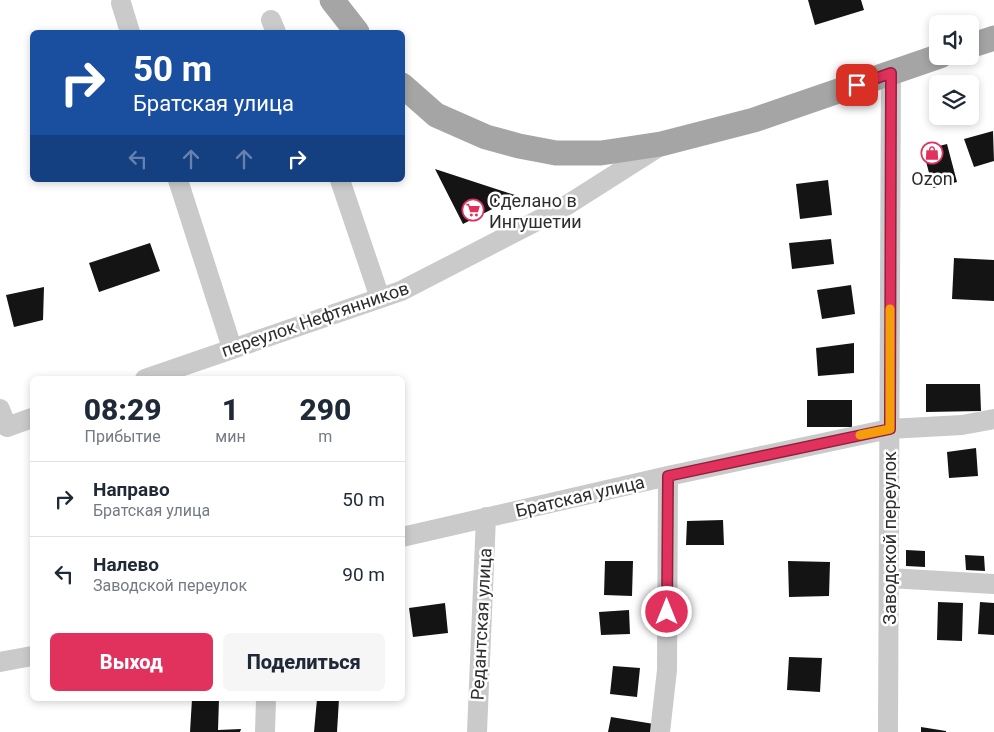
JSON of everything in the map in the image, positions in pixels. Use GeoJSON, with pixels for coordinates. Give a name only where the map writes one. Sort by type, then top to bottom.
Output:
{"type":"FeatureCollection","features":[{"type":"Feature","properties":{"kind":"main road"},"geometry":{"type":"LineString","coordinates":[[332,0],[355,30]]}},
{"type":"Feature","properties":{"kind":"main road"},"geometry":{"type":"LineString","coordinates":[[979,43],[994,38]]}},
{"type":"Feature","properties":{"kind":"main road"},"geometry":{"type":"LineString","coordinates":[[405,88],[436,115],[486,137],[556,153],[601,153],[661,144],[754,120],[929,60]]}},
{"type":"Feature","properties":{"kind":"street"},"geometry":{"type":"LineString","coordinates":[[121,4],[129,30]]}},
{"type":"Feature","properties":{"kind":"street","name":"Заводской переулок"},"geometry":{"type":"LineString","coordinates":[[888,732],[891,73]]}},
{"type":"Feature","properties":{"kind":"street","name":"переулок Нефтянников"},"geometry":{"type":"LineString","coordinates":[[153,376],[401,290],[564,206],[661,144]]}},
{"type":"Feature","properties":{"kind":"street"},"geometry":{"type":"LineString","coordinates":[[179,182],[232,348]]}},
{"type":"Feature","properties":{"kind":"street"},"geometry":{"type":"LineString","coordinates":[[341,182],[380,298]]}},
{"type":"Feature","properties":{"kind":"street"},"geometry":{"type":"LineString","coordinates":[[0,409],[7,427],[30,419]]}},
{"type":"Feature","properties":{"kind":"street","name":"Братская улица"},"geometry":{"type":"LineString","coordinates":[[405,536],[668,476],[890,429],[962,425],[994,418]]}},
{"type":"Feature","properties":{"kind":"street"},"geometry":{"type":"LineString","coordinates":[[660,732],[667,670],[668,476]]}},
{"type":"Feature","properties":{"kind":"street","name":"Редантская улица"},"geometry":{"type":"LineString","coordinates":[[476,732],[486,517]]}},
{"type":"Feature","properties":{"kind":"street"},"geometry":{"type":"LineString","coordinates":[[889,578],[994,584]]}},
{"type":"Feature","properties":{"kind":"street"},"geometry":{"type":"LineString","coordinates":[[0,662],[30,656]]}},
{"type":"Feature","properties":{"kind":"street"},"geometry":{"type":"LineString","coordinates":[[266,701],[266,732]]}},
{"type":"Feature","properties":{"kind":"building"},"geometry":{"type":"Polygon","coordinates":[[[808,0],[861,0],[864,10],[815,25],[808,0]]]}},
{"type":"Feature","properties":{"kind":"building"},"geometry":{"type":"Polygon","coordinates":[[[993,131],[994,161],[974,167],[964,139],[993,131]]]}},
{"type":"Feature","properties":{"kind":"building"},"geometry":{"type":"Polygon","coordinates":[[[947,144],[957,182],[933,188],[923,150],[947,144]]]}},
{"type":"Feature","properties":{"kind":"building","name":"Сделано в Ингушетии"},"geometry":{"type":"Polygon","coordinates":[[[435,169],[518,196],[463,224],[435,169]]]}},
{"type":"Feature","properties":{"kind":"building"},"geometry":{"type":"Polygon","coordinates":[[[828,180],[832,215],[800,219],[796,184],[828,180]]]}},
{"type":"Feature","properties":{"kind":"building"},"geometry":{"type":"Polygon","coordinates":[[[831,239],[834,264],[792,269],[789,243],[831,239]]]}},
{"type":"Feature","properties":{"kind":"building"},"geometry":{"type":"Polygon","coordinates":[[[150,243],[160,271],[99,292],[89,263],[150,243]]]}},
{"type":"Feature","properties":{"kind":"building"},"geometry":{"type":"Polygon","coordinates":[[[954,258],[994,260],[994,301],[952,299],[954,258]]]}},
{"type":"Feature","properties":{"kind":"building"},"geometry":{"type":"Polygon","coordinates":[[[851,285],[855,314],[822,319],[817,290],[851,285]]]}},
{"type":"Feature","properties":{"kind":"building"},"geometry":{"type":"Polygon","coordinates":[[[44,287],[43,320],[14,327],[6,295],[44,287]]]}},
{"type":"Feature","properties":{"kind":"building"},"geometry":{"type":"Polygon","coordinates":[[[854,343],[854,373],[818,376],[816,348],[854,343]]]}},
{"type":"Feature","properties":{"kind":"building"},"geometry":{"type":"Polygon","coordinates":[[[926,384],[980,384],[981,411],[926,412],[926,384]]]}},
{"type":"Feature","properties":{"kind":"building"},"geometry":{"type":"Polygon","coordinates":[[[807,400],[852,400],[852,427],[807,427],[807,400]]]}},
{"type":"Feature","properties":{"kind":"building"},"geometry":{"type":"Polygon","coordinates":[[[976,448],[978,476],[949,478],[947,452],[976,448]]]}},
{"type":"Feature","properties":{"kind":"building"},"geometry":{"type":"Polygon","coordinates":[[[723,520],[724,545],[686,545],[687,521],[723,520]]]}},
{"type":"Feature","properties":{"kind":"building"},"geometry":{"type":"Polygon","coordinates":[[[906,550],[925,551],[925,567],[906,566],[906,550]]]}},
{"type":"Feature","properties":{"kind":"building"},"geometry":{"type":"Polygon","coordinates":[[[965,555],[984,556],[985,571],[966,570],[965,555]]]}},
{"type":"Feature","properties":{"kind":"building"},"geometry":{"type":"Polygon","coordinates":[[[605,561],[633,561],[632,596],[604,595],[605,561]]]}},
{"type":"Feature","properties":{"kind":"building"},"geometry":{"type":"Polygon","coordinates":[[[788,561],[830,562],[829,596],[789,597],[788,561]]]}},
{"type":"Feature","properties":{"kind":"building"},"geometry":{"type":"Polygon","coordinates":[[[938,602],[963,603],[962,641],[937,640],[938,602]]]}},
{"type":"Feature","properties":{"kind":"building"},"geometry":{"type":"Polygon","coordinates":[[[980,602],[994,603],[994,635],[978,634],[980,602]]]}},
{"type":"Feature","properties":{"kind":"building"},"geometry":{"type":"Polygon","coordinates":[[[445,603],[448,633],[413,637],[409,608],[445,603]]]}},
{"type":"Feature","properties":{"kind":"building"},"geometry":{"type":"Polygon","coordinates":[[[629,610],[630,634],[601,635],[599,612],[629,610]]]}},
{"type":"Feature","properties":{"kind":"building"},"geometry":{"type":"Polygon","coordinates":[[[789,657],[822,658],[820,692],[787,690],[789,657]]]}},
{"type":"Feature","properties":{"kind":"building"},"geometry":{"type":"Polygon","coordinates":[[[613,666],[640,668],[637,697],[610,694],[613,666]]]}},
{"type":"Feature","properties":{"kind":"building"},"geometry":{"type":"Polygon","coordinates":[[[192,701],[219,701],[218,730],[241,729],[240,732],[190,732],[192,701]]]}},
{"type":"Feature","properties":{"kind":"building"},"geometry":{"type":"Polygon","coordinates":[[[317,701],[339,701],[337,732],[314,732],[317,701]]]}},
{"type":"Feature","properties":{"kind":"building"},"geometry":{"type":"Polygon","coordinates":[[[611,717],[654,724],[653,732],[608,732],[611,717]]]}},
{"type":"Feature","properties":{"kind":"building"},"geometry":{"type":"Polygon","coordinates":[[[921,727],[946,731],[946,732],[921,732],[921,727]]]}},
{"type":"Feature","properties":{"kind":"slow traffic"},"geometry":{"type":"LineString","coordinates":[[860,435],[890,429],[890,309]]}},
{"type":"Feature","properties":{"kind":"place","name":"Ozon"},"geometry":{"type":"Point","coordinates":[932,153]}},
{"type":"Feature","properties":{"kind":"place","name":"Сделано в Ингушетии"},"geometry":{"type":"Point","coordinates":[473,210]}},
{"type":"Feature","properties":{"kind":"route"},"geometry":{"type":"LineString","coordinates":[[667,612],[668,476],[890,429],[891,73],[857,85]]}}]}
